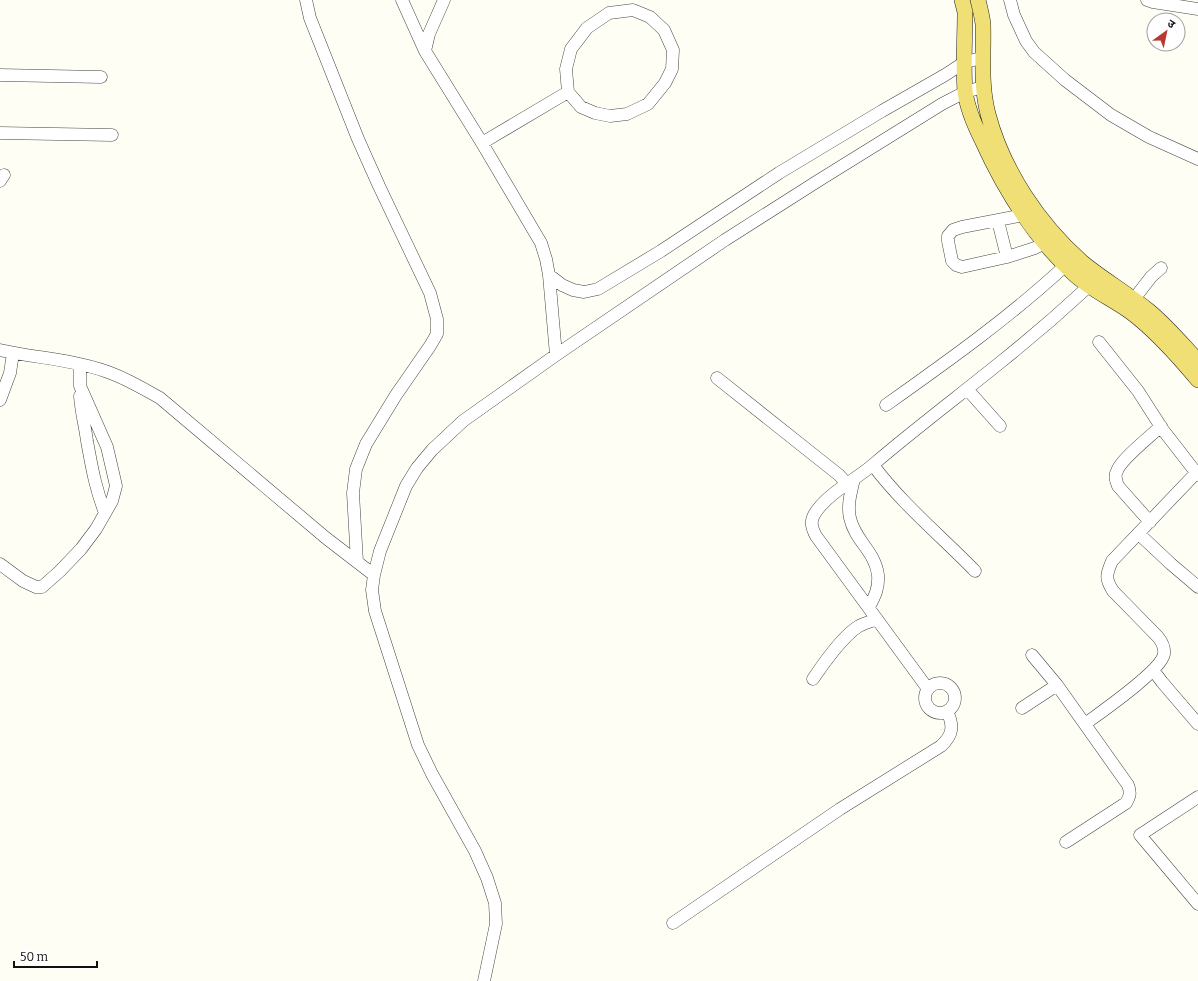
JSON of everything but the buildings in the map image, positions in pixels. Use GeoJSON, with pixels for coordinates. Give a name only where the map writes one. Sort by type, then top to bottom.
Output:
{"type":"FeatureCollection","features":[{"type":"Feature","properties":{"kind":"main road"},"geometry":{"type":"LineString","coordinates":[[962,0],[965,12],[965,92],[975,125],[990,157],[1024,215],[1052,233],[1084,263],[1134,299],[1161,322],[1198,361]]}},
{"type":"Feature","properties":{"kind":"main road"},"geometry":{"type":"LineString","coordinates":[[978,0],[983,23],[983,86],[988,114],[999,148],[1039,226],[1045,243],[1066,266],[1089,286],[1146,324],[1176,353],[1198,380]]}},
{"type":"Feature","properties":{"kind":"street"},"geometry":{"type":"LineString","coordinates":[[306,0],[310,18],[358,139],[430,293],[437,319],[437,334],[434,340],[366,444],[356,469],[353,493],[357,562]]}},
{"type":"Feature","properties":{"kind":"street"},"geometry":{"type":"LineString","coordinates":[[402,0],[425,51],[482,143],[541,243],[549,275],[556,355]]}},
{"type":"Feature","properties":{"kind":"street"},"geometry":{"type":"LineString","coordinates":[[425,51],[429,34],[444,0]]}},
{"type":"Feature","properties":{"kind":"street"},"geometry":{"type":"LineString","coordinates":[[1010,0],[1014,15],[1026,40],[1034,52],[1065,80],[1111,115],[1149,136],[1198,159]]}},
{"type":"Feature","properties":{"kind":"street"},"geometry":{"type":"LineString","coordinates":[[1148,0],[1198,9]]}},
{"type":"Feature","properties":{"kind":"street"},"geometry":{"type":"LineString","coordinates":[[633,10],[650,17],[664,30],[673,50],[672,69],[665,83],[648,104],[627,114],[610,116],[595,113],[581,107],[568,92],[566,70],[571,49],[587,28],[609,13],[633,10]]}},
{"type":"Feature","properties":{"kind":"street"},"geometry":{"type":"LineString","coordinates":[[549,275],[562,285],[573,290],[584,292],[598,289],[661,251],[779,174],[965,62],[982,58]]}},
{"type":"Feature","properties":{"kind":"street"},"geometry":{"type":"LineString","coordinates":[[0,75],[101,77]]}},
{"type":"Feature","properties":{"kind":"street"},"geometry":{"type":"LineString","coordinates":[[484,981],[496,924],[495,903],[487,878],[475,851],[432,774],[418,745],[375,611],[372,590],[374,575],[380,551],[406,486],[417,468],[432,450],[464,421],[556,355],[725,240],[801,191],[942,104],[965,92],[983,86]]}},
{"type":"Feature","properties":{"kind":"street"},"geometry":{"type":"LineString","coordinates":[[482,143],[568,92]]}},
{"type":"Feature","properties":{"kind":"street"},"geometry":{"type":"LineString","coordinates":[[0,133],[112,135]]}},
{"type":"Feature","properties":{"kind":"street"},"geometry":{"type":"LineString","coordinates":[[1024,215],[953,230],[948,236],[952,261],[956,265],[962,267],[1035,248],[1045,243]]}},
{"type":"Feature","properties":{"kind":"street"},"geometry":{"type":"LineString","coordinates":[[998,221],[1007,256]]}},
{"type":"Feature","properties":{"kind":"street"},"geometry":{"type":"LineString","coordinates":[[886,405],[980,337],[1066,266]]}},
{"type":"Feature","properties":{"kind":"street"},"geometry":{"type":"LineString","coordinates":[[1134,299],[1151,277],[1161,268]]}},
{"type":"Feature","properties":{"kind":"street"},"geometry":{"type":"LineString","coordinates":[[928,689],[816,536],[811,527],[812,517],[819,508],[850,481],[873,465],[1002,361],[1058,315],[1089,286]]}},
{"type":"Feature","properties":{"kind":"street"},"geometry":{"type":"LineString","coordinates":[[1085,724],[1153,670],[1164,654],[1164,646],[1158,637],[1113,591],[1107,582],[1107,573],[1112,561],[1197,473],[1161,426],[1138,390],[1100,342]]}},
{"type":"Feature","properties":{"kind":"street"},"geometry":{"type":"LineString","coordinates":[[0,350],[80,364],[106,371],[135,384],[160,398],[320,533],[374,575]]}},
{"type":"Feature","properties":{"kind":"street"},"geometry":{"type":"LineString","coordinates":[[0,400],[10,373],[13,353]]}},
{"type":"Feature","properties":{"kind":"street"},"geometry":{"type":"LineString","coordinates":[[80,364],[83,421],[97,494],[105,513]]}},
{"type":"Feature","properties":{"kind":"street"},"geometry":{"type":"LineString","coordinates":[[717,378],[839,475],[850,481]]}},
{"type":"Feature","properties":{"kind":"street"},"geometry":{"type":"LineString","coordinates":[[0,564],[31,586],[42,587],[81,549],[96,529],[115,494],[116,486],[107,447],[80,386]]}},
{"type":"Feature","properties":{"kind":"street"},"geometry":{"type":"LineString","coordinates":[[967,388],[1000,426]]}},
{"type":"Feature","properties":{"kind":"street"},"geometry":{"type":"LineString","coordinates":[[1150,522],[1118,486],[1115,479],[1116,471],[1122,463],[1161,426]]}},
{"type":"Feature","properties":{"kind":"street"},"geometry":{"type":"LineString","coordinates":[[873,465],[882,478],[902,499],[974,571]]}},
{"type":"Feature","properties":{"kind":"street"},"geometry":{"type":"LineString","coordinates":[[850,481],[849,508],[853,528],[877,566],[879,586],[875,598],[869,607]]}},
{"type":"Feature","properties":{"kind":"street"},"geometry":{"type":"LineString","coordinates":[[1139,534],[1198,587]]}},
{"type":"Feature","properties":{"kind":"street"},"geometry":{"type":"LineString","coordinates":[[813,679],[851,632],[860,625],[877,619]]}},
{"type":"Feature","properties":{"kind":"street"},"geometry":{"type":"LineString","coordinates":[[1032,655],[1057,685],[1085,724],[1128,785],[1130,792],[1126,803],[1066,842]]}},
{"type":"Feature","properties":{"kind":"street"},"geometry":{"type":"LineString","coordinates":[[1153,670],[1198,724]]}},
{"type":"Feature","properties":{"kind":"street"},"geometry":{"type":"LineString","coordinates":[[935,684],[945,684],[949,686],[955,694],[954,704],[948,711],[938,713],[929,708],[925,699],[928,689],[935,684]]}},
{"type":"Feature","properties":{"kind":"street"},"geometry":{"type":"LineString","coordinates":[[1022,708],[1057,685]]}},
{"type":"Feature","properties":{"kind":"street"},"geometry":{"type":"LineString","coordinates":[[673,923],[840,809],[941,746],[950,734],[952,725],[948,711]]}},
{"type":"Feature","properties":{"kind":"street"},"geometry":{"type":"LineString","coordinates":[[1198,797],[1140,835],[1198,904]]}}]}
